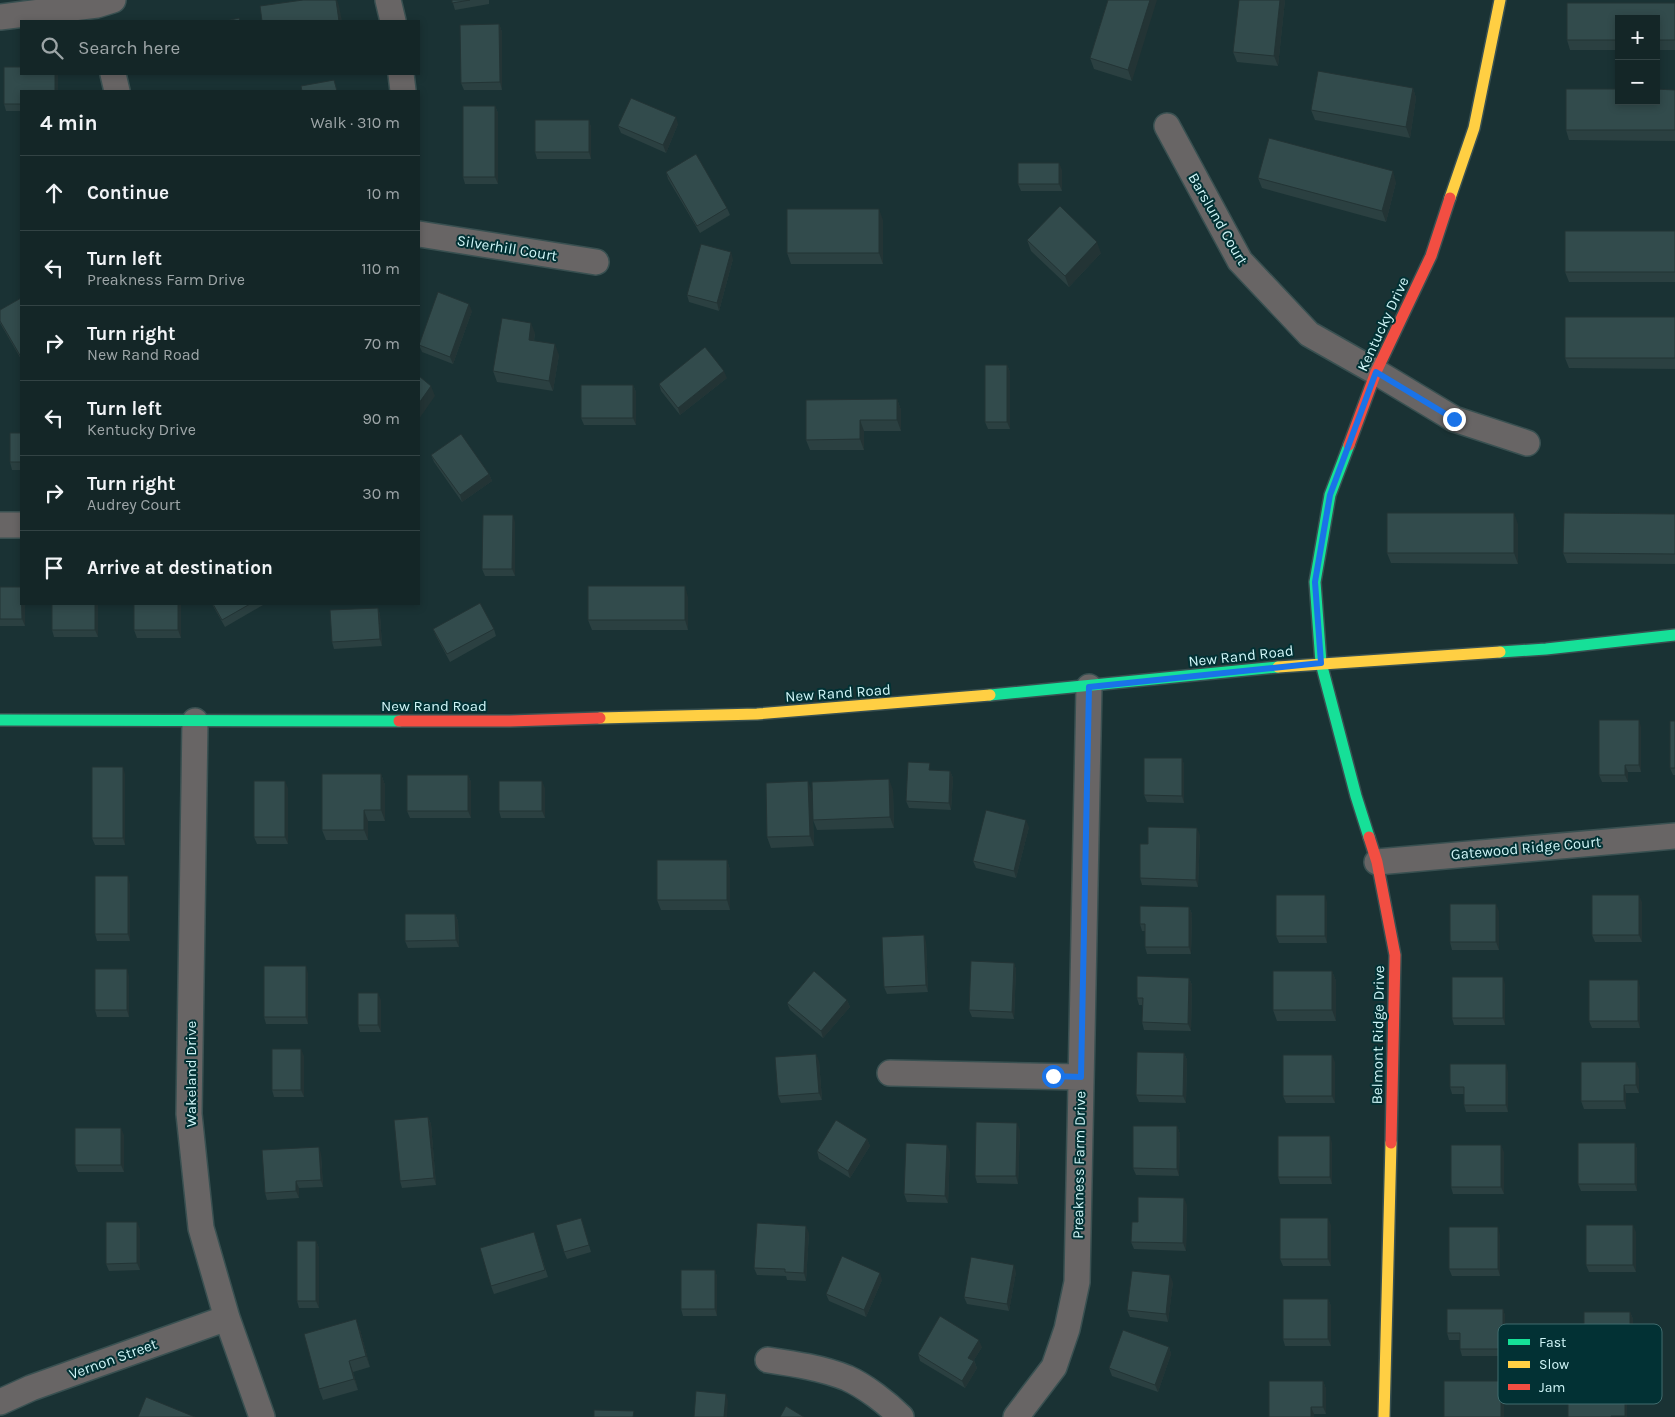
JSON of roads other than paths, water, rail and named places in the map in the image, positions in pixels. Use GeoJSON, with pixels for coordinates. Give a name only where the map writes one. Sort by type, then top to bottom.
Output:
{"type":"FeatureCollection","features":[{"type":"Feature","properties":{"kind":"street"},"geometry":{"type":"LineString","coordinates":[[388,0],[393,20]]}},
{"type":"Feature","properties":{"kind":"street","name":"Kentucky Drive"},"geometry":{"type":"LineString","coordinates":[[1321,663],[1315,582],[1330,495],[1376,372],[1431,256],[1474,128],[1500,0]]}},
{"type":"Feature","properties":{"kind":"street"},"geometry":{"type":"LineString","coordinates":[[0,17],[103,9]]}},
{"type":"Feature","properties":{"kind":"street"},"geometry":{"type":"LineString","coordinates":[[113,75],[117,90]]}},
{"type":"Feature","properties":{"kind":"street"},"geometry":{"type":"LineString","coordinates":[[401,75],[403,90]]}},
{"type":"Feature","properties":{"kind":"street","name":"Barslund Court"},"geometry":{"type":"LineString","coordinates":[[1168,126],[1240,261],[1309,334],[1454,419],[1527,443]]}},
{"type":"Feature","properties":{"kind":"street","name":"Silverhill Court"},"geometry":{"type":"LineString","coordinates":[[420,234],[596,262]]}},
{"type":"Feature","properties":{"kind":"street"},"geometry":{"type":"LineString","coordinates":[[0,524],[20,525]]}},
{"type":"Feature","properties":{"kind":"street","name":"New Rand Road"},"geometry":{"type":"LineString","coordinates":[[0,720],[510,720],[757,714],[1089,687],[1321,663],[1546,649],[1675,635]]}},
{"type":"Feature","properties":{"kind":"street","name":"Belmont Ridge Drive"},"geometry":{"type":"LineString","coordinates":[[1321,663],[1356,796],[1377,862],[1395,955],[1384,1417]]}},
{"type":"Feature","properties":{"kind":"street","name":"Preakness Farm Drive"},"geometry":{"type":"LineString","coordinates":[[1016,1417],[1054,1367],[1067,1329],[1077,1282],[1089,687]]}},
{"type":"Feature","properties":{"kind":"street","name":"Wakeland Drive"},"geometry":{"type":"LineString","coordinates":[[194,721],[189,1114],[201,1228],[227,1318],[262,1417]]}},
{"type":"Feature","properties":{"kind":"street","name":"Gatewood Ridge Court"},"geometry":{"type":"LineString","coordinates":[[1377,862],[1675,836]]}},
{"type":"Feature","properties":{"kind":"street"},"geometry":{"type":"LineString","coordinates":[[890,1073],[1081,1077]]}},
{"type":"Feature","properties":{"kind":"street","name":"Vernon Street"},"geometry":{"type":"LineString","coordinates":[[0,1402],[31,1388],[227,1318]]}},
{"type":"Feature","properties":{"kind":"street"},"geometry":{"type":"LineString","coordinates":[[768,1360],[818,1369],[849,1379],[888,1404],[901,1417]]}}]}
